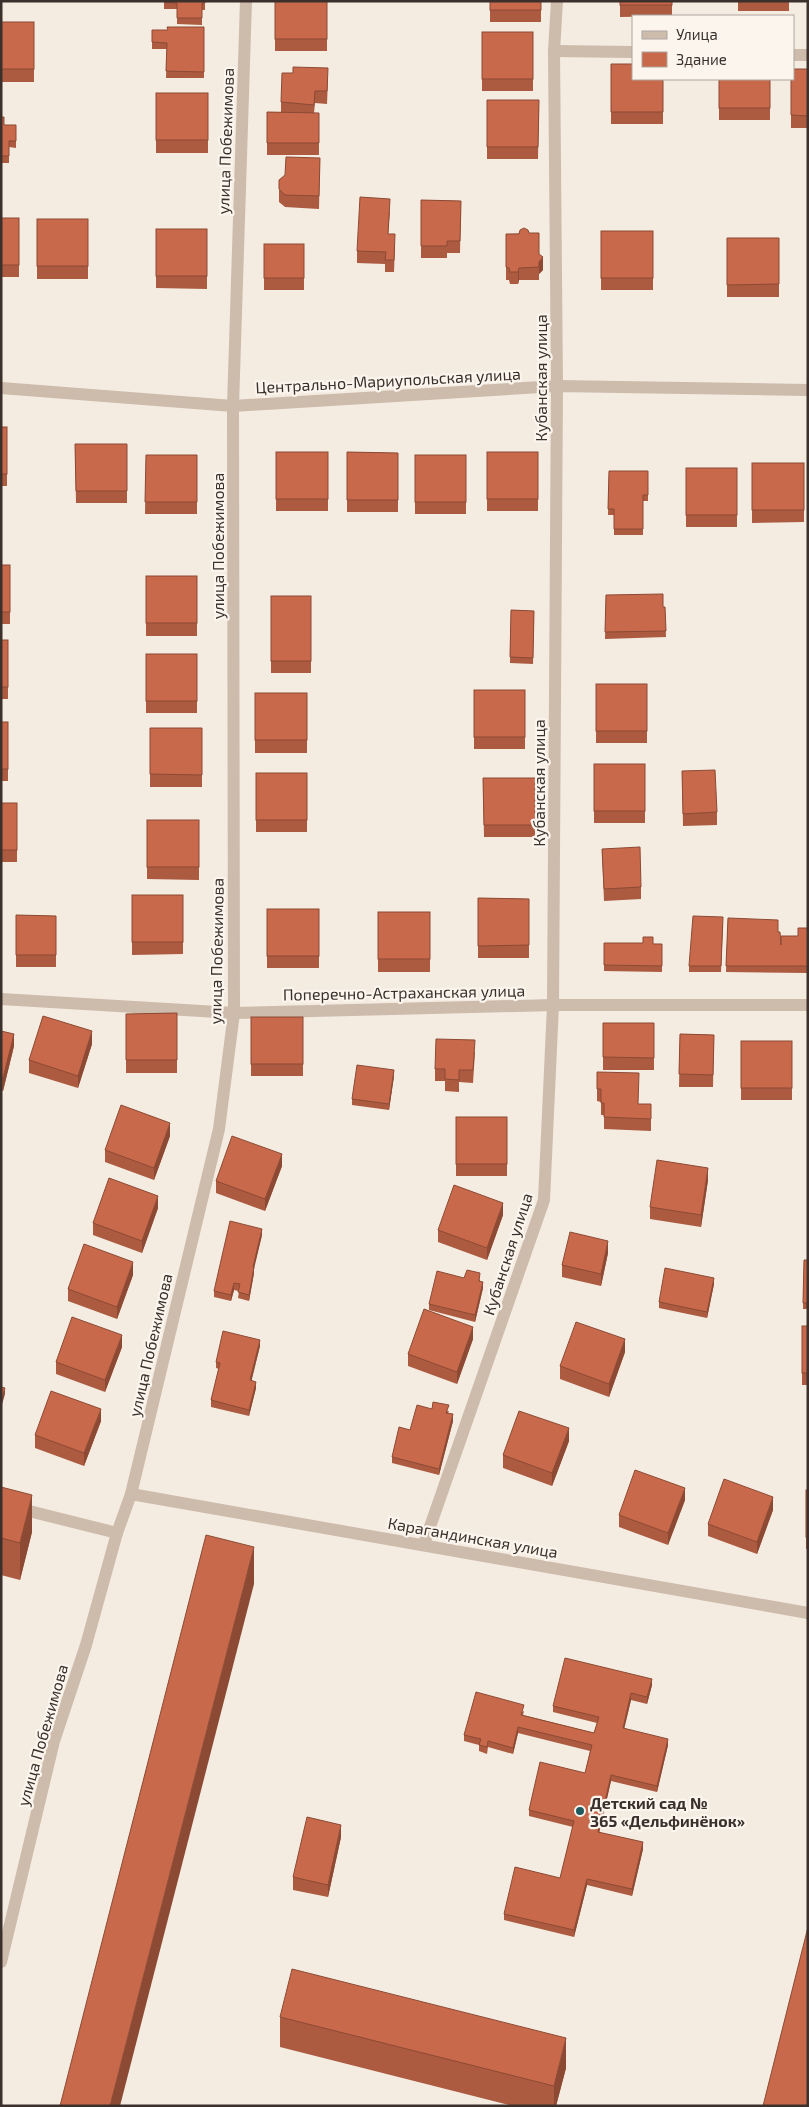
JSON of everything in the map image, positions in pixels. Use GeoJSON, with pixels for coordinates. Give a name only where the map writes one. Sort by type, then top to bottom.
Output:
{"type":"FeatureCollection","features":[{"type":"Feature","properties":{"kind":"street","name":"улица Побежимова"},"geometry":{"type":"LineString","coordinates":[[1,1962],[54,1741],[86,1645],[117,1533],[131,1494],[219,1129],[234,1013],[234,406],[246,1]]}},
{"type":"Feature","properties":{"kind":"street","name":"Кубанская улица"},"geometry":{"type":"LineString","coordinates":[[424,1544],[544,1200],[553,1005],[557,386],[554,51],[557,1]]}},
{"type":"Feature","properties":{"kind":"street"},"geometry":{"type":"LineString","coordinates":[[554,51],[632,52]]}},
{"type":"Feature","properties":{"kind":"street"},"geometry":{"type":"LineString","coordinates":[[794,55],[808,55]]}},
{"type":"Feature","properties":{"kind":"street","name":"Центрально-Мариупольская улица"},"geometry":{"type":"LineString","coordinates":[[1,388],[234,406],[557,386],[808,390]]}},
{"type":"Feature","properties":{"kind":"street","name":"Поперечно-Астраханская улица"},"geometry":{"type":"LineString","coordinates":[[1,999],[234,1013],[553,1005],[808,1005]]}},
{"type":"Feature","properties":{"kind":"street","name":"Карагандинская улица"},"geometry":{"type":"LineString","coordinates":[[131,1494],[808,1613]]}},
{"type":"Feature","properties":{"kind":"street"},"geometry":{"type":"LineString","coordinates":[[1,1504],[117,1533]]}},
{"type":"Feature","properties":{"kind":"building"},"geometry":{"type":"Polygon","coordinates":[[[164,1],[205,1],[205,3],[202,3],[202,18],[177,18],[177,3],[164,1]]]}},
{"type":"Feature","properties":{"kind":"building"},"geometry":{"type":"Polygon","coordinates":[[[275,1],[327,1],[327,39],[275,39],[275,1]]]}},
{"type":"Feature","properties":{"kind":"building"},"geometry":{"type":"Polygon","coordinates":[[[490,1],[541,1],[541,10],[490,10],[490,1]]]}},
{"type":"Feature","properties":{"kind":"building"},"geometry":{"type":"Polygon","coordinates":[[[620,1],[672,1],[672,5],[620,5],[620,1]]]}},
{"type":"Feature","properties":{"kind":"building"},"geometry":{"type":"Polygon","coordinates":[[[1,22],[34,22],[34,69],[1,69],[1,22]]]}},
{"type":"Feature","properties":{"kind":"building"},"geometry":{"type":"Polygon","coordinates":[[[167,27],[204,27],[204,72],[166,71],[167,43],[152,42],[152,30],[168,30],[167,27]]]}},
{"type":"Feature","properties":{"kind":"building"},"geometry":{"type":"Polygon","coordinates":[[[482,32],[533,32],[533,79],[482,79],[482,32]]]}},
{"type":"Feature","properties":{"kind":"building"},"geometry":{"type":"Polygon","coordinates":[[[611,64],[632,64],[632,80],[663,80],[663,112],[611,112],[611,64]]]}},
{"type":"Feature","properties":{"kind":"building"},"geometry":{"type":"Polygon","coordinates":[[[293,67],[328,68],[327,91],[315,91],[314,105],[281,102],[282,73],[293,73],[293,67]]]}},
{"type":"Feature","properties":{"kind":"building"},"geometry":{"type":"Polygon","coordinates":[[[794,69],[808,69],[808,116],[791,115],[791,80],[794,80],[794,69]]]}},
{"type":"Feature","properties":{"kind":"building"},"geometry":{"type":"Polygon","coordinates":[[[719,80],[770,80],[770,108],[719,108],[719,80]]]}},
{"type":"Feature","properties":{"kind":"building"},"geometry":{"type":"Polygon","coordinates":[[[156,93],[208,93],[208,140],[156,140],[156,93]]]}},
{"type":"Feature","properties":{"kind":"building"},"geometry":{"type":"Polygon","coordinates":[[[487,100],[539,100],[538,147],[487,147],[487,100]]]}},
{"type":"Feature","properties":{"kind":"building"},"geometry":{"type":"Polygon","coordinates":[[[267,112],[319,113],[319,143],[267,143],[267,112]]]}},
{"type":"Feature","properties":{"kind":"building"},"geometry":{"type":"Polygon","coordinates":[[[1,117],[4,117],[4,125],[16,125],[16,141],[9,141],[9,156],[1,156],[1,117]]]}},
{"type":"Feature","properties":{"kind":"building"},"geometry":{"type":"Polygon","coordinates":[[[286,157],[320,158],[319,196],[285,195],[279,189],[279,180],[285,175],[286,157]]]}},
{"type":"Feature","properties":{"kind":"building"},"geometry":{"type":"Polygon","coordinates":[[[360,197],[390,199],[388,234],[395,234],[394,260],[385,260],[386,252],[357,251],[360,197]]]}},
{"type":"Feature","properties":{"kind":"building"},"geometry":{"type":"Polygon","coordinates":[[[421,200],[461,201],[460,241],[447,241],[447,246],[421,246],[421,200]]]}},
{"type":"Feature","properties":{"kind":"building"},"geometry":{"type":"Polygon","coordinates":[[[1,218],[19,218],[19,265],[1,265],[1,218]]]}},
{"type":"Feature","properties":{"kind":"building"},"geometry":{"type":"Polygon","coordinates":[[[37,219],[88,219],[88,266],[37,266],[37,219]]]}},
{"type":"Feature","properties":{"kind":"building"},"geometry":{"type":"Polygon","coordinates":[[[524,228],[529,233],[539,233],[539,254],[543,257],[539,262],[539,267],[519,268],[518,272],[510,272],[509,268],[506,267],[506,234],[519,234],[520,230],[524,228]]]}},
{"type":"Feature","properties":{"kind":"building"},"geometry":{"type":"Polygon","coordinates":[[[156,229],[207,229],[207,276],[156,276],[156,229]]]}},
{"type":"Feature","properties":{"kind":"building"},"geometry":{"type":"Polygon","coordinates":[[[601,231],[653,231],[653,278],[601,278],[601,231]]]}},
{"type":"Feature","properties":{"kind":"building"},"geometry":{"type":"Polygon","coordinates":[[[727,238],[779,238],[779,284],[727,285],[727,238]]]}},
{"type":"Feature","properties":{"kind":"building"},"geometry":{"type":"Polygon","coordinates":[[[264,244],[304,244],[304,278],[264,278],[264,244]]]}},
{"type":"Feature","properties":{"kind":"building"},"geometry":{"type":"Polygon","coordinates":[[[1,427],[7,427],[7,474],[1,474],[1,427]]]}},
{"type":"Feature","properties":{"kind":"building"},"geometry":{"type":"Polygon","coordinates":[[[75,444],[127,444],[127,491],[76,491],[75,444]]]}},
{"type":"Feature","properties":{"kind":"building"},"geometry":{"type":"Polygon","coordinates":[[[276,452],[328,452],[328,499],[276,499],[276,452]]]}},
{"type":"Feature","properties":{"kind":"building"},"geometry":{"type":"Polygon","coordinates":[[[347,452],[398,453],[398,500],[347,500],[347,452]]]}},
{"type":"Feature","properties":{"kind":"building"},"geometry":{"type":"Polygon","coordinates":[[[487,452],[538,452],[538,499],[487,499],[487,452]]]}},
{"type":"Feature","properties":{"kind":"building"},"geometry":{"type":"Polygon","coordinates":[[[146,455],[197,455],[197,502],[145,502],[146,455]]]}},
{"type":"Feature","properties":{"kind":"building"},"geometry":{"type":"Polygon","coordinates":[[[415,455],[466,455],[466,502],[415,502],[415,455]]]}},
{"type":"Feature","properties":{"kind":"building"},"geometry":{"type":"Polygon","coordinates":[[[752,463],[804,463],[804,510],[752,510],[752,463]]]}},
{"type":"Feature","properties":{"kind":"building"},"geometry":{"type":"Polygon","coordinates":[[[686,468],[737,468],[737,515],[686,515],[686,468]]]}},
{"type":"Feature","properties":{"kind":"building"},"geometry":{"type":"Polygon","coordinates":[[[609,471],[648,471],[648,495],[643,495],[643,529],[614,529],[614,509],[608,509],[609,471]]]}},
{"type":"Feature","properties":{"kind":"building"},"geometry":{"type":"Polygon","coordinates":[[[1,565],[10,565],[10,612],[1,612],[1,565]]]}},
{"type":"Feature","properties":{"kind":"building"},"geometry":{"type":"Polygon","coordinates":[[[146,576],[197,576],[197,623],[146,623],[146,576]]]}},
{"type":"Feature","properties":{"kind":"building"},"geometry":{"type":"Polygon","coordinates":[[[663,594],[666,631],[605,632],[606,595],[663,594]]]}},
{"type":"Feature","properties":{"kind":"building"},"geometry":{"type":"Polygon","coordinates":[[[271,596],[311,596],[311,661],[271,661],[271,596]]]}},
{"type":"Feature","properties":{"kind":"building"},"geometry":{"type":"Polygon","coordinates":[[[511,610],[534,611],[533,658],[510,657],[511,610]]]}},
{"type":"Feature","properties":{"kind":"building"},"geometry":{"type":"Polygon","coordinates":[[[1,640],[8,640],[8,687],[1,687],[1,640]]]}},
{"type":"Feature","properties":{"kind":"building"},"geometry":{"type":"Polygon","coordinates":[[[146,654],[197,654],[197,701],[146,701],[146,654]]]}},
{"type":"Feature","properties":{"kind":"building"},"geometry":{"type":"Polygon","coordinates":[[[596,684],[647,684],[647,731],[596,731],[596,684]]]}},
{"type":"Feature","properties":{"kind":"building"},"geometry":{"type":"Polygon","coordinates":[[[474,690],[525,690],[525,737],[474,737],[474,690]]]}},
{"type":"Feature","properties":{"kind":"building"},"geometry":{"type":"Polygon","coordinates":[[[255,693],[307,693],[307,740],[255,740],[255,693]]]}},
{"type":"Feature","properties":{"kind":"building"},"geometry":{"type":"Polygon","coordinates":[[[1,722],[8,722],[8,769],[1,769],[1,722]]]}},
{"type":"Feature","properties":{"kind":"building"},"geometry":{"type":"Polygon","coordinates":[[[150,728],[202,728],[202,775],[150,774],[150,728]]]}},
{"type":"Feature","properties":{"kind":"building"},"geometry":{"type":"Polygon","coordinates":[[[594,764],[645,764],[645,811],[594,811],[594,764]]]}},
{"type":"Feature","properties":{"kind":"building"},"geometry":{"type":"Polygon","coordinates":[[[715,770],[717,812],[683,814],[682,771],[715,770]]]}},
{"type":"Feature","properties":{"kind":"building"},"geometry":{"type":"Polygon","coordinates":[[[256,773],[307,773],[307,820],[256,820],[256,773]]]}},
{"type":"Feature","properties":{"kind":"building"},"geometry":{"type":"Polygon","coordinates":[[[483,778],[535,778],[535,825],[484,825],[483,778]]]}},
{"type":"Feature","properties":{"kind":"building"},"geometry":{"type":"Polygon","coordinates":[[[1,803],[17,803],[17,850],[1,850],[1,803]]]}},
{"type":"Feature","properties":{"kind":"building"},"geometry":{"type":"Polygon","coordinates":[[[147,820],[199,820],[199,867],[147,867],[147,820]]]}},
{"type":"Feature","properties":{"kind":"building"},"geometry":{"type":"Polygon","coordinates":[[[640,847],[641,887],[604,889],[602,849],[640,847]]]}},
{"type":"Feature","properties":{"kind":"building"},"geometry":{"type":"Polygon","coordinates":[[[132,895],[183,895],[183,942],[132,942],[132,895]]]}},
{"type":"Feature","properties":{"kind":"building"},"geometry":{"type":"Polygon","coordinates":[[[478,898],[529,899],[529,945],[478,946],[478,898]]]}},
{"type":"Feature","properties":{"kind":"building"},"geometry":{"type":"Polygon","coordinates":[[[267,909],[319,909],[319,956],[267,956],[267,909]]]}},
{"type":"Feature","properties":{"kind":"building"},"geometry":{"type":"Polygon","coordinates":[[[378,912],[430,912],[430,959],[378,959],[378,912]]]}},
{"type":"Feature","properties":{"kind":"building"},"geometry":{"type":"Polygon","coordinates":[[[16,915],[56,916],[56,955],[16,955],[16,915]]]}},
{"type":"Feature","properties":{"kind":"building"},"geometry":{"type":"Polygon","coordinates":[[[693,916],[723,917],[721,966],[689,966],[693,916]]]}},
{"type":"Feature","properties":{"kind":"building"},"geometry":{"type":"Polygon","coordinates":[[[728,918],[778,920],[781,945],[781,936],[798,936],[798,928],[808,928],[808,966],[726,966],[728,918]]]}},
{"type":"Feature","properties":{"kind":"building"},"geometry":{"type":"Polygon","coordinates":[[[643,937],[653,937],[653,944],[662,944],[662,966],[604,965],[604,943],[643,943],[643,937]]]}},
{"type":"Feature","properties":{"kind":"building"},"geometry":{"type":"Polygon","coordinates":[[[177,1013],[177,1060],[126,1060],[126,1014],[177,1013]]]}},
{"type":"Feature","properties":{"kind":"building"},"geometry":{"type":"Polygon","coordinates":[[[43,1016],[92,1031],[78,1076],[29,1060],[43,1016]]]}},
{"type":"Feature","properties":{"kind":"building"},"geometry":{"type":"Polygon","coordinates":[[[251,1017],[303,1017],[303,1064],[251,1064],[251,1017]]]}},
{"type":"Feature","properties":{"kind":"building"},"geometry":{"type":"Polygon","coordinates":[[[603,1023],[654,1023],[654,1058],[603,1057],[603,1023]]]}},
{"type":"Feature","properties":{"kind":"building"},"geometry":{"type":"Polygon","coordinates":[[[1,1031],[14,1034],[3,1078],[1,1078],[1,1031]]]}},
{"type":"Feature","properties":{"kind":"building"},"geometry":{"type":"Polygon","coordinates":[[[680,1034],[714,1035],[713,1075],[679,1074],[680,1034]]]}},
{"type":"Feature","properties":{"kind":"building"},"geometry":{"type":"Polygon","coordinates":[[[436,1039],[475,1040],[473,1070],[459,1070],[459,1080],[445,1079],[445,1069],[435,1069],[436,1039]]]}},
{"type":"Feature","properties":{"kind":"building"},"geometry":{"type":"Polygon","coordinates":[[[741,1041],[792,1041],[792,1088],[741,1088],[741,1041]]]}},
{"type":"Feature","properties":{"kind":"building"},"geometry":{"type":"Polygon","coordinates":[[[357,1065],[394,1070],[389,1104],[352,1099],[357,1065]]]}},
{"type":"Feature","properties":{"kind":"building"},"geometry":{"type":"Polygon","coordinates":[[[597,1072],[639,1073],[638,1104],[651,1104],[651,1119],[604,1117],[601,1089],[597,1089],[597,1072]]]}},
{"type":"Feature","properties":{"kind":"building"},"geometry":{"type":"Polygon","coordinates":[[[121,1105],[170,1123],[154,1168],[105,1150],[121,1105]]]}},
{"type":"Feature","properties":{"kind":"building"},"geometry":{"type":"Polygon","coordinates":[[[456,1117],[507,1117],[507,1164],[456,1164],[456,1117]]]}},
{"type":"Feature","properties":{"kind":"building"},"geometry":{"type":"Polygon","coordinates":[[[232,1136],[282,1154],[265,1199],[216,1181],[232,1136]]]}},
{"type":"Feature","properties":{"kind":"building"},"geometry":{"type":"Polygon","coordinates":[[[657,1160],[708,1168],[701,1215],[650,1207],[657,1160]]]}},
{"type":"Feature","properties":{"kind":"building"},"geometry":{"type":"Polygon","coordinates":[[[109,1178],[158,1196],[142,1241],[93,1223],[109,1178]]]}},
{"type":"Feature","properties":{"kind":"building"},"geometry":{"type":"Polygon","coordinates":[[[454,1185],[503,1203],[487,1248],[438,1230],[454,1185]]]}},
{"type":"Feature","properties":{"kind":"building"},"geometry":{"type":"Polygon","coordinates":[[[230,1221],[262,1229],[249,1295],[238,1292],[240,1284],[234,1283],[231,1295],[214,1291],[230,1221]]]}},
{"type":"Feature","properties":{"kind":"building"},"geometry":{"type":"Polygon","coordinates":[[[570,1232],[608,1241],[601,1274],[562,1265],[570,1232]]]}},
{"type":"Feature","properties":{"kind":"building"},"geometry":{"type":"Polygon","coordinates":[[[84,1244],[133,1262],[117,1307],[68,1289],[84,1244]]]}},
{"type":"Feature","properties":{"kind":"building"},"geometry":{"type":"Polygon","coordinates":[[[804,1260],[808,1260],[808,1303],[803,1303],[804,1260]]]}},
{"type":"Feature","properties":{"kind":"building"},"geometry":{"type":"Polygon","coordinates":[[[665,1268],[714,1278],[707,1312],[659,1302],[665,1268]]]}},
{"type":"Feature","properties":{"kind":"building"},"geometry":{"type":"Polygon","coordinates":[[[467,1270],[480,1273],[479,1281],[483,1282],[475,1315],[429,1304],[437,1271],[464,1278],[467,1270]]]}},
{"type":"Feature","properties":{"kind":"building"},"geometry":{"type":"Polygon","coordinates":[[[424,1309],[473,1327],[457,1372],[408,1354],[424,1309]]]}},
{"type":"Feature","properties":{"kind":"building"},"geometry":{"type":"Polygon","coordinates":[[[72,1317],[122,1335],[105,1380],[56,1362],[72,1317]]]}},
{"type":"Feature","properties":{"kind":"building"},"geometry":{"type":"Polygon","coordinates":[[[576,1322],[625,1339],[609,1384],[560,1366],[576,1322]]]}},
{"type":"Feature","properties":{"kind":"building"},"geometry":{"type":"Polygon","coordinates":[[[802,1326],[808,1326],[808,1373],[802,1373],[802,1326]]]}},
{"type":"Feature","properties":{"kind":"building"},"geometry":{"type":"Polygon","coordinates":[[[223,1331],[260,1340],[250,1380],[256,1382],[249,1410],[211,1400],[220,1363],[216,1362],[223,1331]]]}},
{"type":"Feature","properties":{"kind":"building"},"geometry":{"type":"Polygon","coordinates":[[[1,1387],[5,1388],[1,1401],[1,1387]]]}},
{"type":"Feature","properties":{"kind":"building"},"geometry":{"type":"Polygon","coordinates":[[[51,1391],[101,1409],[84,1453],[35,1435],[51,1391]]]}},
{"type":"Feature","properties":{"kind":"building"},"geometry":{"type":"Polygon","coordinates":[[[433,1402],[449,1405],[446,1413],[453,1414],[439,1469],[392,1457],[399,1427],[410,1430],[417,1405],[432,1409],[433,1402]]]}},
{"type":"Feature","properties":{"kind":"building"},"geometry":{"type":"Polygon","coordinates":[[[519,1411],[569,1428],[552,1473],[503,1455],[519,1411]]]}},
{"type":"Feature","properties":{"kind":"building"},"geometry":{"type":"Polygon","coordinates":[[[635,1470],[685,1488],[668,1533],[619,1515],[635,1470]]]}},
{"type":"Feature","properties":{"kind":"building"},"geometry":{"type":"Polygon","coordinates":[[[724,1479],[773,1497],[757,1542],[708,1524],[724,1479]]]}},
{"type":"Feature","properties":{"kind":"building"},"geometry":{"type":"Polygon","coordinates":[[[1,1487],[32,1495],[20,1543],[1,1538],[1,1487]]]}},
{"type":"Feature","properties":{"kind":"building"},"geometry":{"type":"Polygon","coordinates":[[[806,1490],[808,1490],[808,1537],[806,1537],[806,1490]]]}},
{"type":"Feature","properties":{"kind":"building"},"geometry":{"type":"Polygon","coordinates":[[[206,1535],[254,1547],[110,2106],[60,2106],[206,1535]]]}},
{"type":"Feature","properties":{"kind":"building"},"geometry":{"type":"Polygon","coordinates":[[[565,1658],[652,1679],[647,1697],[631,1693],[623,1728],[668,1739],[657,1786],[611,1775],[598,1832],[643,1842],[632,1889],[587,1879],[574,1930],[504,1914],[515,1867],[560,1878],[574,1821],[529,1810],[540,1762],[585,1773],[592,1745],[518,1727],[513,1748],[488,1741],[487,1747],[479,1745],[481,1739],[464,1735],[476,1692],[524,1705],[521,1715],[594,1733],[599,1717],[553,1706],[565,1658]]]}},
{"type":"Feature","properties":{"kind":"building"},"geometry":{"type":"Polygon","coordinates":[[[307,1817],[341,1825],[328,1885],[293,1877],[307,1817]]]}},
{"type":"Feature","properties":{"kind":"building"},"geometry":{"type":"Polygon","coordinates":[[[808,1927],[808,2106],[763,2106],[808,1927]]]}},
{"type":"Feature","properties":{"kind":"building"},"geometry":{"type":"Polygon","coordinates":[[[292,1969],[566,2038],[554,2086],[280,2017],[292,1969]]]}},
{"type":"Feature","properties":{"kind":"place","name":"Детский сад № 365 «Дельфинёнок»"},"geometry":{"type":"Point","coordinates":[580,1811]}}]}
